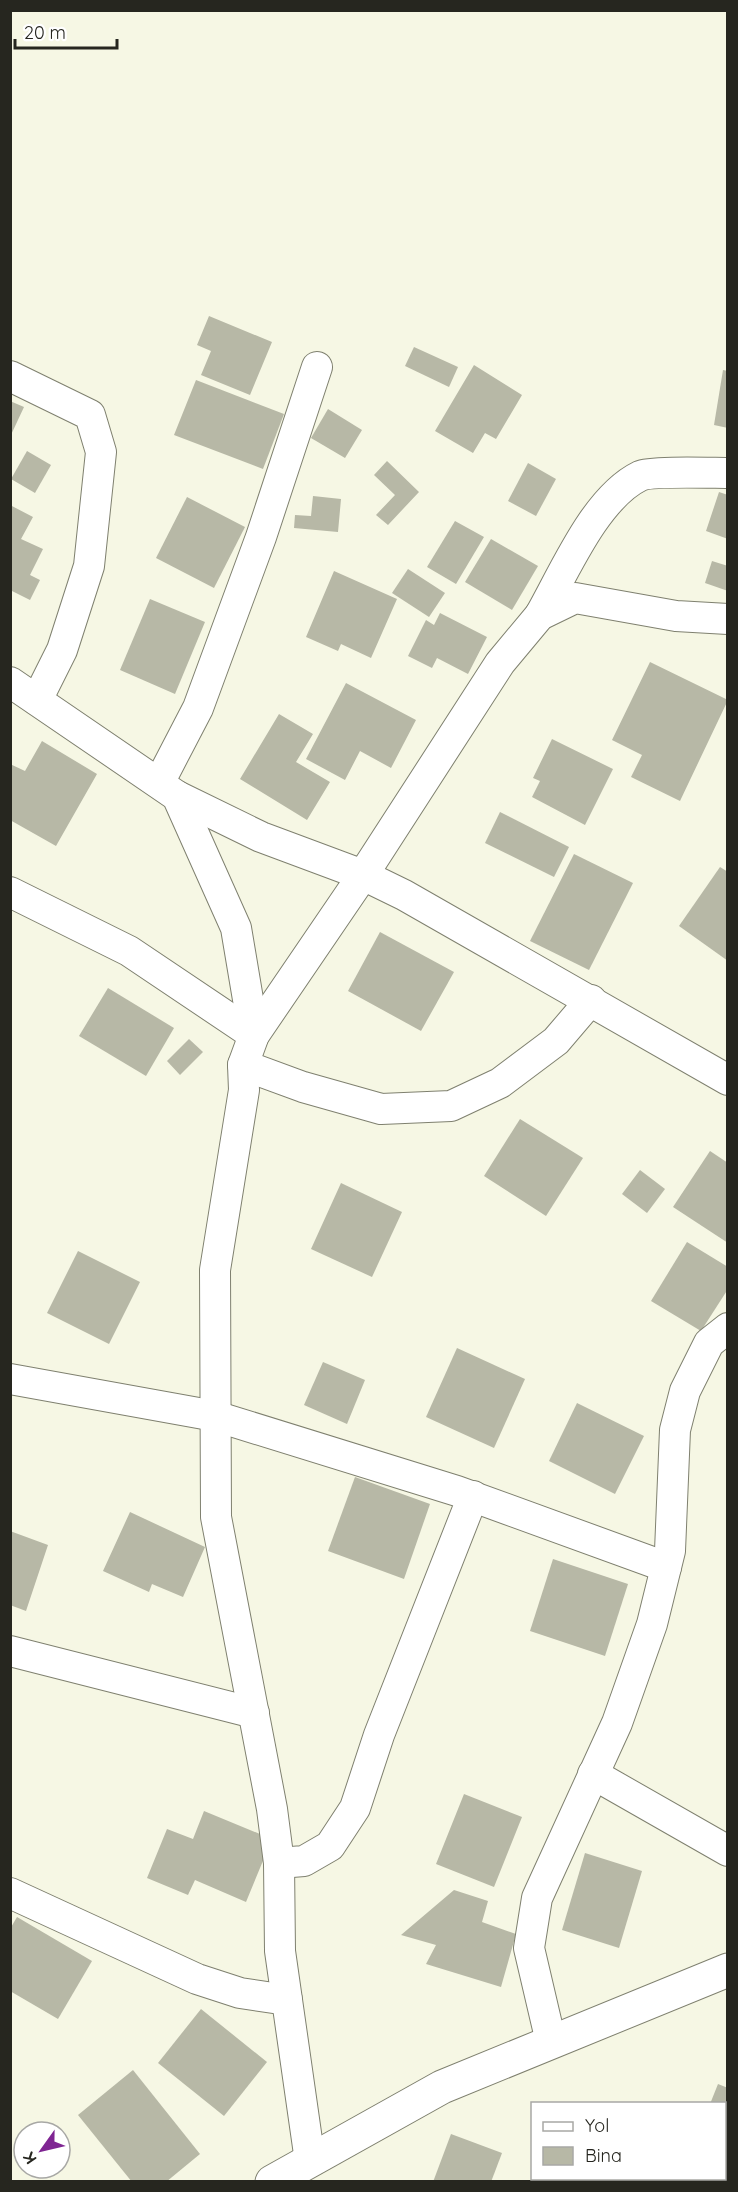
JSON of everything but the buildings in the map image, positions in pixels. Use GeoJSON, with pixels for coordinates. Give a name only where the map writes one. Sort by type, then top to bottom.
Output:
{"type":"FeatureCollection","features":[{"type":"Feature","properties":{"kind":"street"},"geometry":{"type":"LineString","coordinates":[[254,1035],[236,928],[168,789],[261,537],[317,367]]}},
{"type":"Feature","properties":{"kind":"street"},"geometry":{"type":"LineString","coordinates":[[10,376],[90,416],[101,452],[89,566],[63,650],[37,700]]}},
{"type":"Feature","properties":{"kind":"street"},"geometry":{"type":"LineString","coordinates":[[728,473],[641,475],[615,495],[592,525],[540,615],[500,663],[363,875],[254,1035],[243,1065],[244,1090],[215,1270],[216,1517],[254,1713],[279,1863],[280,1951],[287,2000],[288,2175],[441,2087],[728,1970]]}},
{"type":"Feature","properties":{"kind":"street"},"geometry":{"type":"LineString","coordinates":[[540,615],[575,598],[676,616],[728,619]]}},
{"type":"Feature","properties":{"kind":"street"},"geometry":{"type":"LineString","coordinates":[[10,682],[168,789],[261,837],[363,875],[591,1000],[728,1080]]}},
{"type":"Feature","properties":{"kind":"street"},"geometry":{"type":"LineString","coordinates":[[10,892],[129,951],[254,1035]]}},
{"type":"Feature","properties":{"kind":"street"},"geometry":{"type":"LineString","coordinates":[[243,1065],[303,1087],[381,1109],[451,1106],[501,1083],[556,1041],[591,1000]]}},
{"type":"Feature","properties":{"kind":"street"},"geometry":{"type":"LineString","coordinates":[[551,2042],[530,1948],[537,1898],[617,1723],[652,1624],[670,1551],[675,1430],[683,1401],[709,1343],[728,1328]]}},
{"type":"Feature","properties":{"kind":"street"},"geometry":{"type":"LineString","coordinates":[[10,1379],[215,1416],[473,1496],[666,1567]]}},
{"type":"Feature","properties":{"kind":"street"},"geometry":{"type":"LineString","coordinates":[[279,1863],[304,1861],[330,1846],[355,1808],[379,1735],[473,1496]]}},
{"type":"Feature","properties":{"kind":"street"},"geometry":{"type":"LineString","coordinates":[[10,1651],[254,1713]]}},
{"type":"Feature","properties":{"kind":"street"},"geometry":{"type":"LineString","coordinates":[[593,1774],[728,1851]]}},
{"type":"Feature","properties":{"kind":"street"},"geometry":{"type":"LineString","coordinates":[[10,1893],[197,1979],[240,1993],[287,2000]]}}]}
